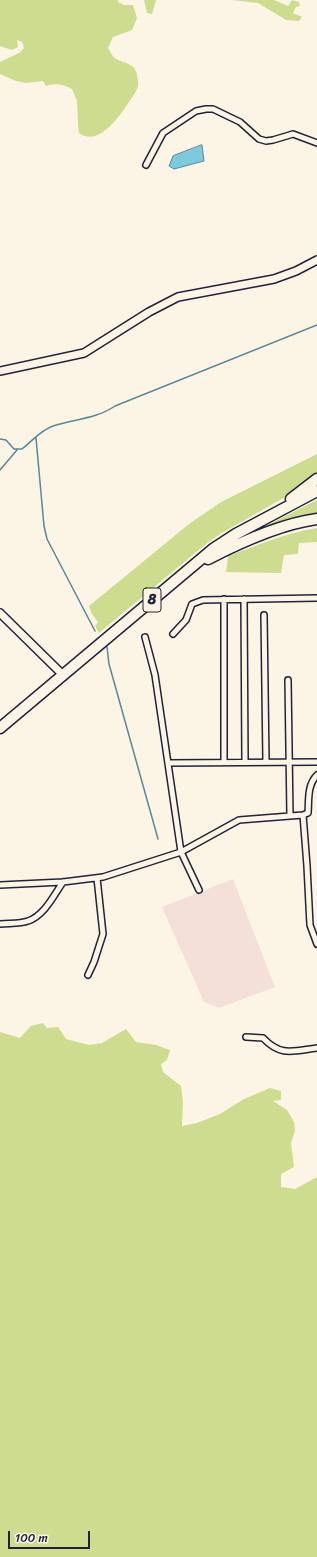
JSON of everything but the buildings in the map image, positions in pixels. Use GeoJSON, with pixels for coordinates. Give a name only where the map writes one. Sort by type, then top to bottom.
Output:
{"type":"FeatureCollection","features":[{"type":"Feature","properties":{"kind":"highway"},"geometry":{"type":"LineString","coordinates":[[291,499],[317,479]]}},
{"type":"Feature","properties":{"kind":"highway","name":"8"},"geometry":{"type":"LineString","coordinates":[[0,720],[183,566],[209,546],[234,528],[317,486]]}},
{"type":"Feature","properties":{"kind":"highway","name":"8"},"geometry":{"type":"LineString","coordinates":[[0,728],[213,549],[236,534],[317,491]]}},
{"type":"Feature","properties":{"kind":"highway"},"geometry":{"type":"LineString","coordinates":[[187,570],[237,544],[270,532],[317,519]]}},
{"type":"Feature","properties":{"kind":"street"},"geometry":{"type":"LineString","coordinates":[[146,165],[163,133],[196,111],[206,109],[212,110],[240,122],[259,139],[266,141],[273,140],[294,134],[317,143]]}},
{"type":"Feature","properties":{"kind":"street"},"geometry":{"type":"LineString","coordinates":[[0,371],[84,353],[149,312],[178,298],[274,279],[296,271],[317,260]]}},
{"type":"Feature","properties":{"kind":"street"},"geometry":{"type":"LineString","coordinates":[[172,634],[186,620],[192,604],[203,600],[317,598]]}},
{"type":"Feature","properties":{"kind":"street"},"geometry":{"type":"LineString","coordinates":[[244,599],[245,762]]}},
{"type":"Feature","properties":{"kind":"street"},"geometry":{"type":"LineString","coordinates":[[224,600],[224,762]]}},
{"type":"Feature","properties":{"kind":"street"},"geometry":{"type":"LineString","coordinates":[[0,613],[59,671]]}},
{"type":"Feature","properties":{"kind":"street"},"geometry":{"type":"LineString","coordinates":[[264,615],[266,762]]}},
{"type":"Feature","properties":{"kind":"street"},"geometry":{"type":"LineString","coordinates":[[145,637],[155,675],[181,852],[199,890]]}},
{"type":"Feature","properties":{"kind":"street"},"geometry":{"type":"LineString","coordinates":[[288,680],[290,816]]}},
{"type":"Feature","properties":{"kind":"street"},"geometry":{"type":"LineString","coordinates":[[168,763],[317,762]]}},
{"type":"Feature","properties":{"kind":"street"},"geometry":{"type":"LineString","coordinates":[[0,885],[63,882],[97,878],[181,852],[239,820],[303,815],[308,813],[310,787],[317,775]]}},
{"type":"Feature","properties":{"kind":"street"},"geometry":{"type":"LineString","coordinates":[[303,815],[308,866],[310,924],[317,944]]}},
{"type":"Feature","properties":{"kind":"street"},"geometry":{"type":"LineString","coordinates":[[88,975],[103,934],[97,878]]}},
{"type":"Feature","properties":{"kind":"street"},"geometry":{"type":"LineString","coordinates":[[0,924],[27,922],[33,919],[44,910],[63,882]]}},
{"type":"Feature","properties":{"kind":"street"},"geometry":{"type":"LineString","coordinates":[[246,1037],[263,1038],[271,1047],[284,1051],[317,1048]]}},
{"type":"Feature","properties":{"kind":"shaded area"},"geometry":{"type":"Polygon","coordinates":[[[233,879],[275,987],[219,1008],[204,1002],[162,907],[233,879]]]}},
{"type":"Feature","properties":{"kind":"green space"},"geometry":{"type":"Polygon","coordinates":[[[0,0],[118,0],[118,2],[124,5],[133,5],[137,18],[132,30],[113,37],[108,48],[115,58],[131,65],[136,70],[138,86],[135,94],[123,111],[107,129],[100,134],[93,136],[86,136],[79,133],[77,101],[72,89],[59,84],[46,86],[43,81],[26,83],[16,81],[0,74],[0,62],[19,53],[24,48],[22,42],[17,40],[18,47],[12,50],[0,46],[0,0]]]}},
{"type":"Feature","properties":{"kind":"green space"},"geometry":{"type":"Polygon","coordinates":[[[144,0],[156,0],[152,14],[147,13],[144,0]]]}},
{"type":"Feature","properties":{"kind":"green space"},"geometry":{"type":"Polygon","coordinates":[[[232,0],[274,0],[288,6],[292,0],[299,2],[300,6],[296,7],[293,13],[302,17],[299,21],[286,20],[258,3],[232,0]]]}},
{"type":"Feature","properties":{"kind":"green space"},"geometry":{"type":"Polygon","coordinates":[[[317,454],[317,475],[287,496],[220,534],[206,544],[99,633],[95,626],[98,622],[92,614],[89,606],[189,524],[221,502],[317,454]]]}},
{"type":"Feature","properties":{"kind":"green space"},"geometry":{"type":"Polygon","coordinates":[[[317,500],[317,515],[242,538],[317,500]]]}},
{"type":"Feature","properties":{"kind":"green space"},"geometry":{"type":"Polygon","coordinates":[[[317,528],[317,542],[299,543],[298,554],[284,555],[281,573],[226,572],[228,556],[283,536],[317,528]]]}},
{"type":"Feature","properties":{"kind":"green space"},"geometry":{"type":"Polygon","coordinates":[[[43,1023],[47,1028],[58,1027],[66,1039],[89,1045],[102,1043],[126,1029],[136,1042],[156,1045],[170,1050],[167,1060],[161,1064],[163,1072],[181,1086],[183,1102],[182,1126],[197,1123],[220,1114],[244,1099],[270,1088],[281,1091],[281,1100],[273,1101],[287,1110],[294,1122],[295,1131],[291,1143],[294,1167],[281,1174],[281,1187],[295,1189],[317,1177],[317,1557],[0,1557],[0,1032],[20,1038],[31,1026],[43,1023]]]}},
{"type":"Feature","properties":{"kind":"water"},"geometry":{"type":"Polygon","coordinates":[[[202,145],[204,161],[174,169],[169,166],[173,156],[202,145]]]}},
{"type":"Feature","properties":{"kind":"waterway"},"geometry":{"type":"LineString","coordinates":[[0,439],[6,440],[14,449],[22,449],[41,433],[53,426],[100,414],[115,406],[317,325]]}},
{"type":"Feature","properties":{"kind":"waterway"},"geometry":{"type":"LineString","coordinates":[[36,438],[44,526],[47,539],[95,631]]}},
{"type":"Feature","properties":{"kind":"waterway"},"geometry":{"type":"LineString","coordinates":[[0,470],[17,450]]}},
{"type":"Feature","properties":{"kind":"waterway"},"geometry":{"type":"LineString","coordinates":[[107,647],[109,664],[158,839]]}}]}
